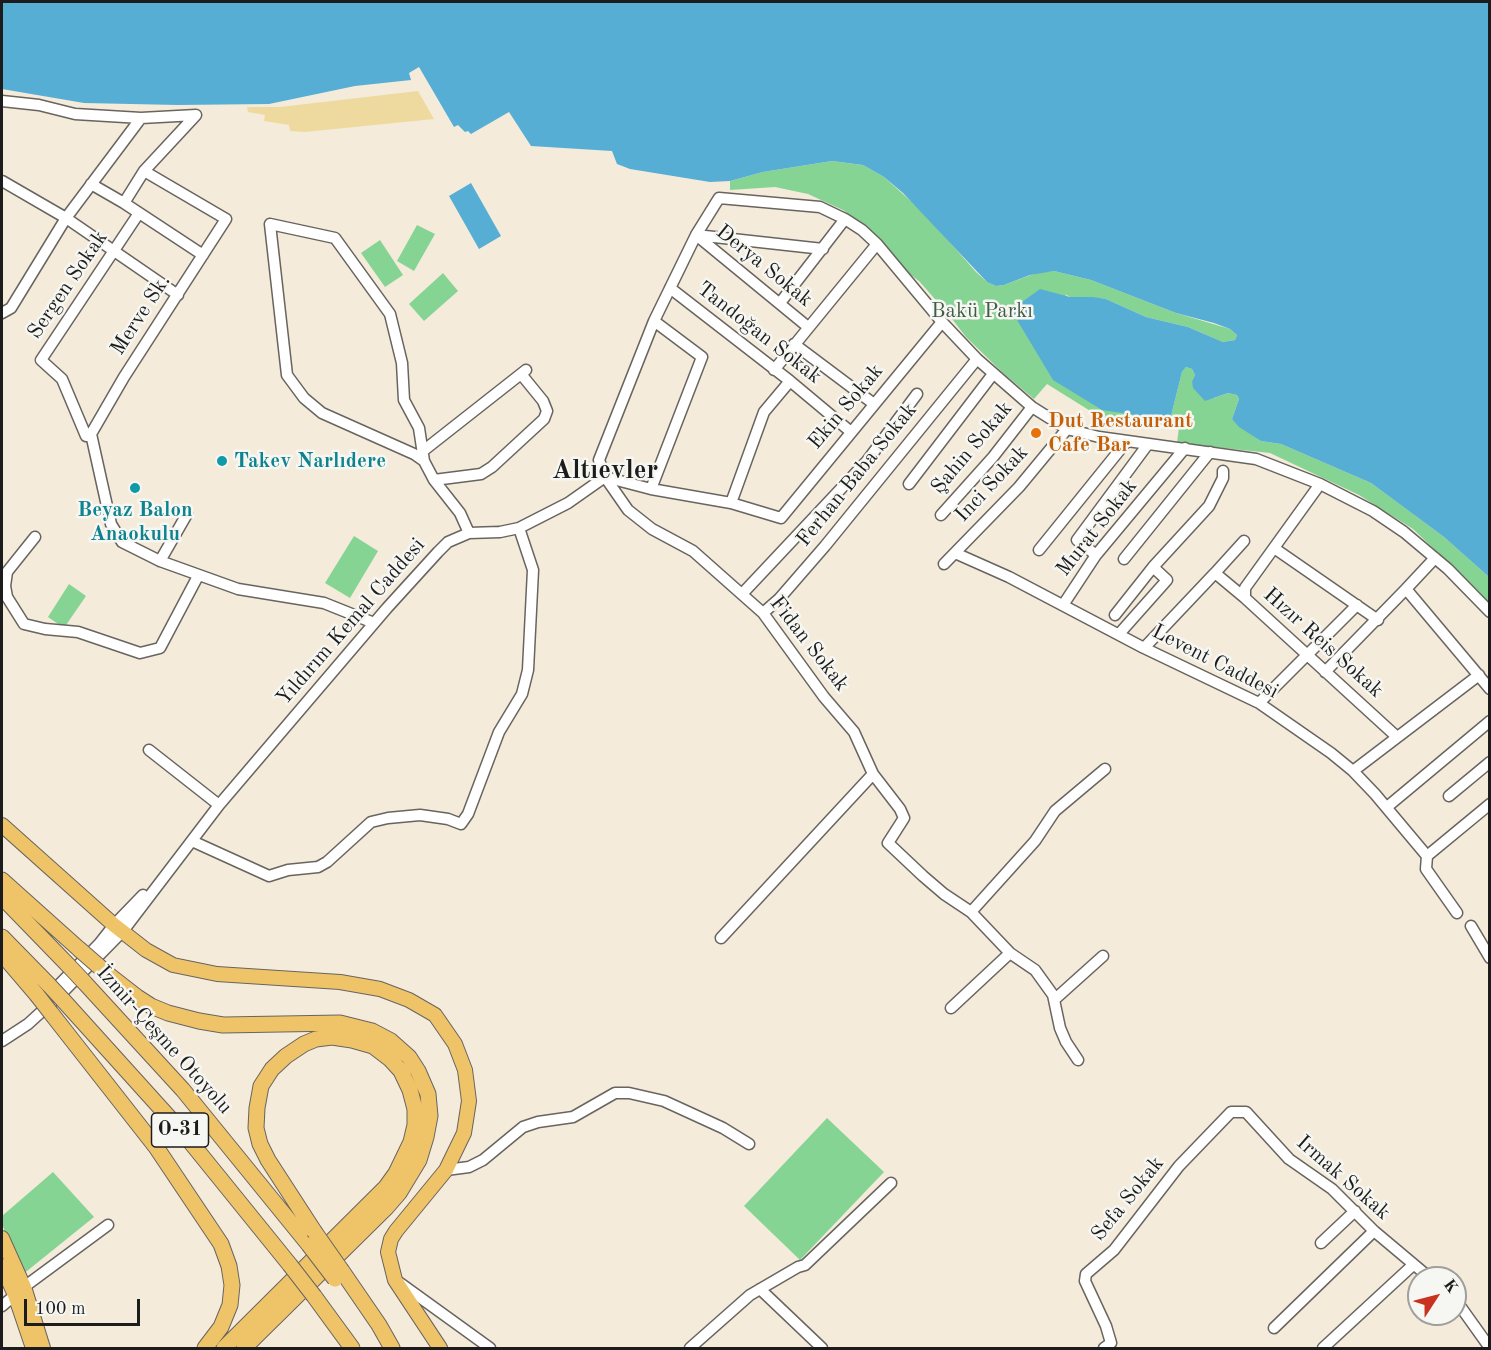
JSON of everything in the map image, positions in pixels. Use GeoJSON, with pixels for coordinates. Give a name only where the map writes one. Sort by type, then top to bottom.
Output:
{"type":"FeatureCollection","features":[{"type":"Feature","properties":{"kind":"highway"},"geometry":{"type":"LineString","coordinates":[[2,880],[110,976],[151,1006],[168,1013],[223,1025],[340,1023],[372,1030],[391,1041],[409,1057],[418,1071],[428,1094],[430,1116],[419,1160],[399,1193],[244,1348]]}},
{"type":"Feature","properties":{"kind":"highway","name":"İzmir-Çeşme Otoyolu"},"geometry":{"type":"LineString","coordinates":[[2,897],[183,1090],[312,1238]]}},
{"type":"Feature","properties":{"kind":"highway","name":"O-31"},"geometry":{"type":"LineString","coordinates":[[2,937],[43,990],[63,1000],[184,1134],[290,1265],[352,1348]]}},
{"type":"Feature","properties":{"kind":"highway"},"geometry":{"type":"LineString","coordinates":[[2,954],[43,990],[51,1013],[156,1147],[221,1244],[229,1266],[232,1285],[230,1305],[221,1327],[205,1348]]}},
{"type":"Feature","properties":{"kind":"highway"},"geometry":{"type":"LineString","coordinates":[[224,1348],[387,1187],[411,1142],[415,1125],[415,1109],[410,1090],[401,1071],[373,1046],[333,1037],[316,1039],[304,1044],[272,1069],[261,1086],[257,1108],[256,1128],[264,1152],[312,1238]]}},
{"type":"Feature","properties":{"kind":"highway","name":"O-31"},"geometry":{"type":"LineString","coordinates":[[312,1238],[387,1348]]}},
{"type":"Feature","properties":{"kind":"highway"},"geometry":{"type":"LineString","coordinates":[[338,1275],[379,1325],[392,1348]]}},
{"type":"Feature","properties":{"kind":"main road"},"geometry":{"type":"LineString","coordinates":[[2,825],[118,928],[161,959],[186,969],[241,976],[340,982],[380,989],[409,1000],[435,1016],[455,1044],[465,1070],[469,1101],[464,1133],[446,1170],[391,1239],[388,1252],[395,1280],[440,1348]]}},
{"type":"Feature","properties":{"kind":"main road"},"geometry":{"type":"LineString","coordinates":[[2,1238],[43,1348]]}},
{"type":"Feature","properties":{"kind":"main road"},"geometry":{"type":"LineString","coordinates":[[2,1266],[20,1291],[33,1348]]}},
{"type":"Feature","properties":{"kind":"street"},"geometry":{"type":"LineString","coordinates":[[2,101],[39,105],[75,114],[141,118],[196,115],[144,171],[124,203]]}},
{"type":"Feature","properties":{"kind":"street"},"geometry":{"type":"LineString","coordinates":[[2,313],[11,308],[66,218],[141,118]]}},
{"type":"Feature","properties":{"kind":"street","name":"Merve Sk."},"geometry":{"type":"LineString","coordinates":[[91,434],[124,377],[226,219],[144,171]]}},
{"type":"Feature","properties":{"kind":"street"},"geometry":{"type":"LineString","coordinates":[[2,194],[5,182],[66,218],[178,295]]}},
{"type":"Feature","properties":{"kind":"street"},"geometry":{"type":"LineString","coordinates":[[91,184],[203,255]]}},
{"type":"Feature","properties":{"kind":"street"},"geometry":{"type":"LineString","coordinates":[[790,381],[764,412],[731,503],[651,489],[605,477],[599,460],[654,321],[696,235],[719,198],[820,207],[862,230],[877,244],[942,322],[977,359],[1032,407],[1067,429],[1127,441],[1256,459],[1320,484],[1379,515],[1435,558],[1490,612]]}},
{"type":"Feature","properties":{"kind":"street","name":"Sergen Sokak"},"geometry":{"type":"LineString","coordinates":[[91,434],[86,436],[62,379],[41,360],[140,213]]}},
{"type":"Feature","properties":{"kind":"street"},"geometry":{"type":"LineString","coordinates":[[780,303],[845,219]]}},
{"type":"Feature","properties":{"kind":"street"},"geometry":{"type":"LineString","coordinates":[[423,456],[322,413],[303,398],[287,375],[270,224],[335,238],[390,314],[402,363],[404,400],[419,428],[423,456],[434,480],[460,513],[469,532]]}},
{"type":"Feature","properties":{"kind":"street"},"geometry":{"type":"LineString","coordinates":[[696,235],[823,249]]}},
{"type":"Feature","properties":{"kind":"street","name":"Derya Sokak"},"geometry":{"type":"LineString","coordinates":[[696,235],[808,327]]}},
{"type":"Feature","properties":{"kind":"street"},"geometry":{"type":"LineString","coordinates":[[774,370],[877,244]]}},
{"type":"Feature","properties":{"kind":"street","name":"Tandoğan Sokak"},"geometry":{"type":"LineString","coordinates":[[670,288],[790,381],[851,432]]}},
{"type":"Feature","properties":{"kind":"street"},"geometry":{"type":"LineString","coordinates":[[651,489],[702,357],[654,321]]}},
{"type":"Feature","properties":{"kind":"street","name":"Ekin Sokak"},"geometry":{"type":"LineString","coordinates":[[731,503],[780,518],[942,322]]}},
{"type":"Feature","properties":{"kind":"street"},"geometry":{"type":"LineString","coordinates":[[794,344],[874,404]]}},
{"type":"Feature","properties":{"kind":"street","name":"Ferhan Baba Sokak"},"geometry":{"type":"LineString","coordinates":[[763,612],[779,599],[825,546],[977,359]]}},
{"type":"Feature","properties":{"kind":"street"},"geometry":{"type":"LineString","coordinates":[[423,456],[524,371],[543,401],[547,411],[544,419],[492,467],[481,474],[434,480]]}},
{"type":"Feature","properties":{"kind":"street"},"geometry":{"type":"LineString","coordinates":[[909,484],[993,374]]}},
{"type":"Feature","properties":{"kind":"street"},"geometry":{"type":"LineString","coordinates":[[742,594],[867,461],[917,394]]}},
{"type":"Feature","properties":{"kind":"street","name":"Şahin Sokak"},"geometry":{"type":"LineString","coordinates":[[941,515],[993,457],[1032,407]]}},
{"type":"Feature","properties":{"kind":"street","name":"Inci Sokak"},"geometry":{"type":"LineString","coordinates":[[944,564],[1019,487],[1067,429]]}},
{"type":"Feature","properties":{"kind":"street"},"geometry":{"type":"LineString","coordinates":[[91,434],[111,524],[122,542],[160,561],[238,589],[324,603],[375,623]]}},
{"type":"Feature","properties":{"kind":"street"},"geometry":{"type":"LineString","coordinates":[[1039,550],[1127,441]]}},
{"type":"Feature","properties":{"kind":"street"},"geometry":{"type":"LineString","coordinates":[[1096,555],[1077,540],[1148,444]]}},
{"type":"Feature","properties":{"kind":"street","name":"Murat Sokak"},"geometry":{"type":"LineString","coordinates":[[1063,605],[1096,555],[1185,448]]}},
{"type":"Feature","properties":{"kind":"street"},"geometry":{"type":"LineString","coordinates":[[1124,560],[1210,452]]}},
{"type":"Feature","properties":{"kind":"street"},"geometry":{"type":"LineString","coordinates":[[1115,615],[1153,567],[1209,506],[1223,471]]}},
{"type":"Feature","properties":{"kind":"street","name":"Yıldırım Kemal Caddesi"},"geometry":{"type":"LineString","coordinates":[[2,1040],[28,1024],[96,960],[118,928],[175,862],[219,805],[375,623],[448,542],[469,532],[500,532],[519,528],[568,503],[605,477]]}},
{"type":"Feature","properties":{"kind":"street","name":"Fidan Sokak"},"geometry":{"type":"LineString","coordinates":[[605,477],[628,510],[652,529],[693,551],[763,612],[818,690],[854,732],[873,774],[900,808],[904,818],[888,843],[930,882],[971,912]]}},
{"type":"Feature","properties":{"kind":"street","name":"Hızır Reis Sokak"},"geometry":{"type":"LineString","coordinates":[[1320,484],[1245,588],[1245,598],[1397,737]]}},
{"type":"Feature","properties":{"kind":"street"},"geometry":{"type":"LineString","coordinates":[[160,561],[188,514]]}},
{"type":"Feature","properties":{"kind":"street"},"geometry":{"type":"LineString","coordinates":[[192,841],[269,876],[288,870],[318,867],[327,862],[371,822],[420,815],[448,819],[460,824],[468,814],[499,732],[522,694],[528,670],[533,570],[519,528]]}},
{"type":"Feature","properties":{"kind":"street"},"geometry":{"type":"LineString","coordinates":[[35,537],[8,572],[5,586],[7,597],[24,624],[45,629],[78,632],[140,653],[160,648],[198,576]]}},
{"type":"Feature","properties":{"kind":"street"},"geometry":{"type":"LineString","coordinates":[[1144,648],[1244,541]]}},
{"type":"Feature","properties":{"kind":"street"},"geometry":{"type":"LineString","coordinates":[[1274,548],[1378,620]]}},
{"type":"Feature","properties":{"kind":"street","name":"Levent Caddesi"},"geometry":{"type":"LineString","coordinates":[[955,553],[1009,577],[1144,648],[1259,703],[1331,753],[1353,771],[1387,807],[1427,856],[1426,869],[1457,913]]}},
{"type":"Feature","properties":{"kind":"street"},"geometry":{"type":"LineString","coordinates":[[1325,672],[1378,620],[1435,558]]}},
{"type":"Feature","properties":{"kind":"street"},"geometry":{"type":"LineString","coordinates":[[1119,634],[1167,580],[1153,567]]}},
{"type":"Feature","properties":{"kind":"street"},"geometry":{"type":"LineString","coordinates":[[1215,573],[1245,598]]}},
{"type":"Feature","properties":{"kind":"street"},"geometry":{"type":"LineString","coordinates":[[1406,589],[1490,688]]}},
{"type":"Feature","properties":{"kind":"street"},"geometry":{"type":"LineString","coordinates":[[1259,703],[1357,605]]}},
{"type":"Feature","properties":{"kind":"street"},"geometry":{"type":"LineString","coordinates":[[1353,771],[1479,675]]}},
{"type":"Feature","properties":{"kind":"street"},"geometry":{"type":"LineString","coordinates":[[1387,807],[1490,721]]}},
{"type":"Feature","properties":{"kind":"street"},"geometry":{"type":"LineString","coordinates":[[149,750],[219,805]]}},
{"type":"Feature","properties":{"kind":"street"},"geometry":{"type":"LineString","coordinates":[[1449,796],[1490,762]]}},
{"type":"Feature","properties":{"kind":"street"},"geometry":{"type":"LineString","coordinates":[[1078,1060],[1066,1042],[1060,1028],[1054,1000],[1044,981],[1035,970],[1010,953],[971,912],[1035,841],[1055,811],[1105,769]]}},
{"type":"Feature","properties":{"kind":"street"},"geometry":{"type":"LineString","coordinates":[[721,938],[873,774]]}},
{"type":"Feature","properties":{"kind":"street"},"geometry":{"type":"LineString","coordinates":[[1427,856],[1490,804]]}},
{"type":"Feature","properties":{"kind":"street"},"geometry":{"type":"LineString","coordinates":[[1471,926],[1490,958]]}},
{"type":"Feature","properties":{"kind":"street"},"geometry":{"type":"LineString","coordinates":[[951,1008],[1010,953]]}},
{"type":"Feature","properties":{"kind":"street"},"geometry":{"type":"LineString","coordinates":[[1054,1000],[1103,956]]}},
{"type":"Feature","properties":{"kind":"street"},"geometry":{"type":"LineString","coordinates":[[446,1170],[469,1167],[483,1160],[523,1127],[573,1116],[615,1094],[629,1093],[664,1101],[723,1128],[749,1144]]}},
{"type":"Feature","properties":{"kind":"street","name":"Irmak Sokak"},"geometry":{"type":"LineString","coordinates":[[1231,1112],[1246,1112],[1289,1159],[1332,1189],[1356,1210],[1374,1231],[1413,1265]]}},
{"type":"Feature","properties":{"kind":"street","name":"Sefa Sokak"},"geometry":{"type":"LineString","coordinates":[[1110,1347],[1106,1326],[1085,1281],[1086,1274],[1114,1250],[1179,1166],[1231,1112]]}},
{"type":"Feature","properties":{"kind":"street"},"geometry":{"type":"LineString","coordinates":[[690,1348],[760,1290],[805,1265],[891,1183]]}},
{"type":"Feature","properties":{"kind":"street"},"geometry":{"type":"LineString","coordinates":[[1321,1243],[1356,1210]]}},
{"type":"Feature","properties":{"kind":"street"},"geometry":{"type":"LineString","coordinates":[[2,1306],[108,1225]]}},
{"type":"Feature","properties":{"kind":"street"},"geometry":{"type":"LineString","coordinates":[[1274,1328],[1374,1231]]}},
{"type":"Feature","properties":{"kind":"street"},"geometry":{"type":"LineString","coordinates":[[1323,1348],[1413,1265]]}},
{"type":"Feature","properties":{"kind":"street"},"geometry":{"type":"LineString","coordinates":[[395,1280],[489,1348]]}},
{"type":"Feature","properties":{"kind":"street"},"geometry":{"type":"LineString","coordinates":[[760,1290],[822,1348]]}},
{"type":"Feature","properties":{"kind":"street"},"geometry":{"type":"LineString","coordinates":[[1467,1316],[1490,1348]]}},
{"type":"Feature","properties":{"kind":"green space","name":"Bakü Parkı"},"geometry":{"type":"Polygon","coordinates":[[[832,161],[863,165],[884,177],[924,213],[976,272],[987,282],[996,286],[1039,272],[1054,271],[1091,280],[1176,313],[1230,329],[1237,335],[1235,340],[1223,342],[1188,327],[1146,317],[1106,299],[1070,297],[1065,294],[1170,420],[1182,372],[1186,367],[1192,369],[1195,375],[1192,381],[1214,398],[1228,393],[1237,395],[1239,399],[1232,419],[1261,441],[1281,444],[1371,483],[1444,537],[1489,577],[1489,605],[1480,593],[1413,529],[1359,495],[1270,453],[1177,443],[1179,427],[1100,417],[1047,384],[1034,399],[966,337],[919,281],[908,273],[874,233],[843,210],[808,194],[775,187],[730,190],[730,181],[763,172],[832,161]]]}},
{"type":"Feature","properties":{"kind":"green space"},"geometry":{"type":"Polygon","coordinates":[[[417,225],[435,234],[414,271],[397,261],[417,225]]]}},
{"type":"Feature","properties":{"kind":"green space"},"geometry":{"type":"Polygon","coordinates":[[[380,240],[403,275],[385,287],[361,253],[380,240]]]}},
{"type":"Feature","properties":{"kind":"green space"},"geometry":{"type":"Polygon","coordinates":[[[443,273],[458,291],[424,321],[409,304],[443,273]]]}},
{"type":"Feature","properties":{"kind":"green space"},"geometry":{"type":"Polygon","coordinates":[[[354,536],[378,551],[350,598],[325,583],[354,536]]]}},
{"type":"Feature","properties":{"kind":"green space"},"geometry":{"type":"Polygon","coordinates":[[[69,584],[86,596],[64,628],[48,617],[69,584]]]}},
{"type":"Feature","properties":{"kind":"green space"},"geometry":{"type":"Polygon","coordinates":[[[827,1118],[884,1172],[800,1260],[744,1206],[827,1118]]]}},
{"type":"Feature","properties":{"kind":"green space"},"geometry":{"type":"Polygon","coordinates":[[[53,1172],[94,1217],[22,1275],[2,1224],[2,1216],[53,1172]]]}},
{"type":"Feature","properties":{"kind":"sand"},"geometry":{"type":"Polygon","coordinates":[[[418,91],[434,119],[305,132],[290,131],[289,125],[264,121],[265,115],[248,112],[247,107],[280,107],[418,91]]]}},
{"type":"Feature","properties":{"kind":"water"},"geometry":{"type":"Polygon","coordinates":[[[2,2],[1489,2],[1489,577],[1444,537],[1371,483],[1281,444],[1261,441],[1239,427],[1232,419],[1239,399],[1237,395],[1228,393],[1205,401],[1193,388],[1192,381],[1195,375],[1192,369],[1186,367],[1182,372],[1170,420],[1102,410],[1053,380],[1011,310],[1040,289],[1070,297],[1106,299],[1146,317],[1188,327],[1223,342],[1235,340],[1237,335],[1230,329],[1214,323],[1176,313],[1091,280],[1054,271],[1030,275],[1004,285],[996,286],[987,282],[903,193],[884,177],[863,165],[832,161],[763,172],[730,181],[710,182],[630,169],[617,164],[612,151],[531,146],[509,112],[471,134],[458,125],[454,127],[419,67],[409,73],[411,80],[355,86],[269,104],[84,103],[2,89],[2,2]]]}},
{"type":"Feature","properties":{"kind":"water"},"geometry":{"type":"Polygon","coordinates":[[[471,183],[501,236],[479,249],[449,196],[471,183]]]}},
{"type":"Feature","properties":{"kind":"place","name":"Dut Restaurant Cafe Bar"},"geometry":{"type":"Point","coordinates":[1036,433]}},
{"type":"Feature","properties":{"kind":"place","name":"Takev Narlıdere"},"geometry":{"type":"Point","coordinates":[222,461]}},
{"type":"Feature","properties":{"kind":"place","name":"Beyaz Balon Anaokulu"},"geometry":{"type":"Point","coordinates":[135,488]}},
{"type":"Feature","properties":{"kind":"district","name":"Altıevler"},"geometry":{"type":"Point","coordinates":[605,471]}}]}
